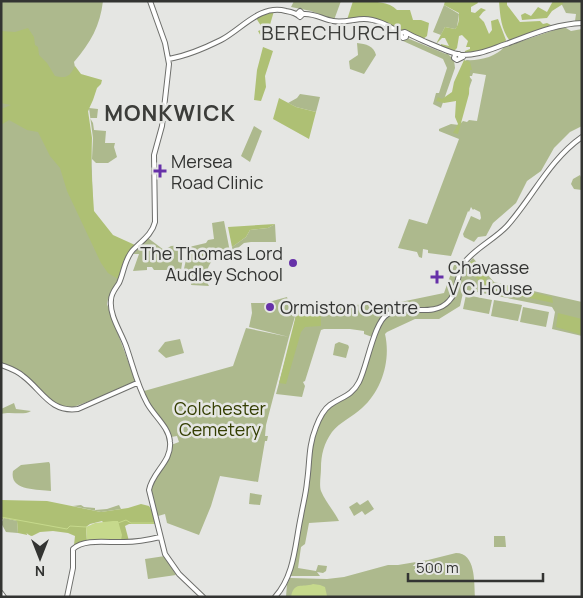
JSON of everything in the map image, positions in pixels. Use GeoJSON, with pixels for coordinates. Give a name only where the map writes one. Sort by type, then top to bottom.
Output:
{"type":"FeatureCollection","features":[{"type":"Feature","properties":{"kind":"street"},"geometry":{"type":"LineString","coordinates":[[150,1],[169,59],[164,113],[154,155],[155,225],[152,231],[129,255],[111,297],[113,314],[126,346],[137,383],[150,408],[164,427],[170,441],[166,460],[151,483],[149,490],[165,554],[174,567],[203,597]]}},
{"type":"Feature","properties":{"kind":"street"},"geometry":{"type":"LineString","coordinates":[[169,59],[218,42],[262,13],[278,10],[297,14],[300,11],[303,14],[316,15],[340,22],[366,19],[376,21],[393,28],[403,35],[417,38],[458,56],[487,51],[556,26],[582,23]]}},
{"type":"Feature","properties":{"kind":"street"},"geometry":{"type":"LineString","coordinates":[[275,597],[287,581],[292,564],[306,491],[309,451],[313,434],[325,409],[329,405],[350,395],[356,387],[364,371],[380,321],[389,313],[397,310],[435,309],[448,302],[454,293],[465,261],[506,227],[552,164],[563,152],[582,137]]}},
{"type":"Feature","properties":{"kind":"street"},"geometry":{"type":"LineString","coordinates":[[1,365],[22,375],[53,404],[67,410],[78,409],[137,383]]}},
{"type":"Feature","properties":{"kind":"street"},"geometry":{"type":"LineString","coordinates":[[67,597],[73,568],[74,548],[89,543],[125,542],[160,537]]}},
{"type":"Feature","properties":{"kind":"street"},"geometry":{"type":"LineString","coordinates":[[1,593],[4,597]]}},
{"type":"Feature","properties":{"kind":"green space"},"geometry":{"type":"Polygon","coordinates":[[[1,1],[103,1],[100,18],[94,33],[74,62],[89,108],[87,115],[91,138],[93,211],[112,237],[119,280],[107,304],[135,380],[121,389],[71,408],[56,405],[24,376],[1,364],[1,1]]]}},
{"type":"Feature","properties":{"kind":"green space"},"geometry":{"type":"Polygon","coordinates":[[[294,1],[341,1],[334,20],[311,11],[291,7],[294,1]]]}},
{"type":"Feature","properties":{"kind":"green space"},"geometry":{"type":"Polygon","coordinates":[[[562,1],[582,1],[582,21],[575,21],[576,14],[566,13],[562,1]]]}},
{"type":"Feature","properties":{"kind":"green space"},"geometry":{"type":"Polygon","coordinates":[[[444,5],[459,14],[457,27],[455,29],[445,27],[441,35],[433,32],[444,5]]]}},
{"type":"Feature","properties":{"kind":"green space"},"geometry":{"type":"Polygon","coordinates":[[[560,28],[566,28],[571,31],[582,29],[582,126],[570,132],[554,148],[541,171],[527,181],[516,203],[493,223],[486,236],[478,237],[474,242],[464,237],[463,234],[471,216],[480,220],[481,218],[480,212],[473,210],[471,207],[451,256],[428,253],[428,250],[423,249],[422,258],[419,257],[417,252],[398,248],[409,219],[427,224],[459,139],[439,131],[439,129],[451,124],[459,125],[463,121],[477,121],[486,75],[473,73],[472,76],[469,76],[472,80],[468,91],[466,60],[487,58],[504,47],[560,28]]]}},
{"type":"Feature","properties":{"kind":"green space"},"geometry":{"type":"Polygon","coordinates":[[[407,38],[447,53],[454,60],[455,68],[441,108],[433,104],[436,93],[439,93],[447,68],[443,59],[403,41],[407,38]]]}},
{"type":"Feature","properties":{"kind":"green space"},"geometry":{"type":"Polygon","coordinates":[[[357,43],[369,46],[376,55],[364,74],[350,69],[349,61],[358,55],[357,43]]]}},
{"type":"Feature","properties":{"kind":"green space"},"geometry":{"type":"Polygon","coordinates":[[[300,94],[320,97],[316,112],[288,103],[300,94]]]}},
{"type":"Feature","properties":{"kind":"green space"},"geometry":{"type":"Polygon","coordinates":[[[89,108],[98,109],[97,118],[90,118],[89,108]]]}},
{"type":"Feature","properties":{"kind":"green space"},"geometry":{"type":"Polygon","coordinates":[[[90,119],[94,130],[106,131],[105,143],[115,143],[114,147],[117,157],[108,163],[96,163],[92,159],[93,138],[90,119]]]}},
{"type":"Feature","properties":{"kind":"green space"},"geometry":{"type":"Polygon","coordinates":[[[254,126],[262,131],[250,162],[241,156],[254,126]]]}},
{"type":"Feature","properties":{"kind":"green space"},"geometry":{"type":"Polygon","coordinates":[[[580,175],[582,190],[574,189],[571,184],[573,179],[580,175]]]}},
{"type":"Feature","properties":{"kind":"green space"},"geometry":{"type":"Polygon","coordinates":[[[224,221],[230,252],[216,258],[210,265],[207,272],[207,283],[209,286],[191,285],[193,276],[183,273],[189,247],[214,239],[212,223],[224,221]]]}},
{"type":"Feature","properties":{"kind":"green space"},"geometry":{"type":"Polygon","coordinates":[[[275,224],[276,242],[244,243],[233,252],[232,247],[246,237],[250,230],[268,228],[275,224]]]}},
{"type":"Feature","properties":{"kind":"green space"},"geometry":{"type":"Polygon","coordinates":[[[148,238],[164,250],[171,246],[185,245],[181,270],[154,270],[152,267],[147,267],[147,270],[133,271],[139,254],[133,254],[148,238]]]}},
{"type":"Feature","properties":{"kind":"green space"},"geometry":{"type":"Polygon","coordinates":[[[473,258],[494,282],[582,302],[582,336],[552,329],[555,312],[552,307],[467,290],[463,293],[460,306],[439,319],[415,319],[387,332],[385,334],[387,344],[386,364],[380,384],[362,408],[335,428],[329,436],[324,449],[321,463],[320,489],[339,521],[309,523],[305,544],[301,547],[298,568],[316,571],[318,565],[327,566],[326,571],[323,573],[317,572],[320,576],[289,576],[293,564],[309,456],[316,430],[327,409],[350,396],[358,387],[366,370],[375,338],[364,334],[364,331],[350,329],[321,330],[305,381],[303,382],[305,386],[302,397],[276,394],[294,328],[296,313],[289,337],[249,327],[252,313],[251,303],[265,303],[287,297],[291,311],[323,302],[322,309],[349,305],[391,304],[444,293],[454,265],[465,266],[473,258]]]}},
{"type":"Feature","properties":{"kind":"green space"},"geometry":{"type":"Polygon","coordinates":[[[466,295],[492,300],[489,314],[463,309],[466,295]]]}},
{"type":"Feature","properties":{"kind":"green space"},"geometry":{"type":"Polygon","coordinates":[[[494,300],[522,305],[518,321],[491,316],[494,300]]]}},
{"type":"Feature","properties":{"kind":"green space"},"geometry":{"type":"Polygon","coordinates":[[[523,307],[549,312],[546,327],[520,322],[523,307]]]}},
{"type":"Feature","properties":{"kind":"green space","name":"Colchester Cemetery"},"geometry":{"type":"Polygon","coordinates":[[[246,328],[289,337],[266,425],[265,436],[268,436],[267,441],[265,441],[258,482],[220,476],[211,506],[199,535],[167,523],[165,514],[158,516],[150,493],[152,483],[167,462],[171,445],[179,442],[177,436],[171,437],[151,407],[144,391],[233,366],[246,328]]]}},
{"type":"Feature","properties":{"kind":"green space"},"geometry":{"type":"Polygon","coordinates":[[[180,339],[184,353],[166,358],[158,351],[165,342],[180,339]]]}},
{"type":"Feature","properties":{"kind":"green space"},"geometry":{"type":"Polygon","coordinates":[[[339,342],[349,347],[346,358],[333,355],[335,344],[339,342]]]}},
{"type":"Feature","properties":{"kind":"green space"},"geometry":{"type":"Polygon","coordinates":[[[14,403],[16,409],[31,411],[1,414],[1,409],[14,403]]]}},
{"type":"Feature","properties":{"kind":"green space"},"geometry":{"type":"Polygon","coordinates":[[[49,462],[51,491],[25,488],[15,482],[13,471],[21,465],[49,462]]]}},
{"type":"Feature","properties":{"kind":"green space"},"geometry":{"type":"Polygon","coordinates":[[[250,493],[262,495],[260,505],[249,504],[250,493]]]}},
{"type":"Feature","properties":{"kind":"green space"},"geometry":{"type":"Polygon","coordinates":[[[368,500],[374,509],[365,515],[362,511],[354,516],[349,507],[357,502],[360,505],[368,500]]]}},
{"type":"Feature","properties":{"kind":"green space"},"geometry":{"type":"Polygon","coordinates":[[[81,505],[95,508],[95,510],[119,505],[121,509],[101,512],[73,506],[81,505]]]}},
{"type":"Feature","properties":{"kind":"green space"},"geometry":{"type":"Polygon","coordinates":[[[4,518],[17,521],[18,533],[6,532],[1,523],[4,518]]]}},
{"type":"Feature","properties":{"kind":"green space"},"geometry":{"type":"Polygon","coordinates":[[[494,536],[505,536],[506,547],[494,547],[494,536]]]}},
{"type":"Feature","properties":{"kind":"green space"},"geometry":{"type":"Polygon","coordinates":[[[456,553],[463,554],[471,563],[475,597],[286,597],[287,584],[290,578],[327,579],[344,577],[388,565],[428,560],[456,553]]]}},
{"type":"Feature","properties":{"kind":"green space"},"geometry":{"type":"Polygon","coordinates":[[[165,556],[176,575],[148,579],[145,559],[165,556]]]}},
{"type":"Feature","properties":{"kind":"shaded area"},"geometry":{"type":"Polygon","coordinates":[[[353,1],[377,2],[388,4],[397,10],[410,10],[413,20],[429,23],[427,36],[423,39],[375,19],[347,20],[353,1]]]}},
{"type":"Feature","properties":{"kind":"shaded area"},"geometry":{"type":"Polygon","coordinates":[[[445,1],[477,1],[478,3],[471,7],[471,12],[475,13],[481,8],[486,10],[479,17],[484,22],[489,34],[492,30],[491,21],[498,19],[506,40],[505,42],[480,52],[465,54],[465,51],[470,49],[470,47],[466,47],[468,41],[462,35],[459,36],[457,48],[454,51],[441,46],[441,44],[449,46],[445,38],[442,38],[436,44],[445,27],[455,29],[458,22],[459,13],[444,5],[445,1]]]}},
{"type":"Feature","properties":{"kind":"shaded area"},"geometry":{"type":"Polygon","coordinates":[[[499,1],[507,1],[507,5],[520,22],[540,21],[543,24],[551,25],[510,41],[503,27],[499,1]]]}},
{"type":"Feature","properties":{"kind":"shaded area"},"geometry":{"type":"Polygon","coordinates":[[[553,1],[562,1],[563,4],[552,11],[547,18],[522,20],[521,15],[525,13],[531,16],[538,7],[547,12],[553,1]]]}},
{"type":"Feature","properties":{"kind":"shaded area"},"geometry":{"type":"Polygon","coordinates":[[[274,11],[264,42],[258,31],[263,29],[256,18],[262,14],[274,11]]]}},
{"type":"Feature","properties":{"kind":"shaded area"},"geometry":{"type":"Polygon","coordinates":[[[28,28],[34,37],[39,55],[47,63],[55,76],[68,76],[75,66],[81,74],[102,80],[88,111],[92,138],[91,166],[94,211],[113,235],[135,245],[124,260],[118,279],[108,273],[101,263],[67,191],[60,168],[50,156],[38,132],[27,130],[9,120],[1,125],[1,109],[11,105],[1,103],[1,31],[15,32],[28,28]]]}},
{"type":"Feature","properties":{"kind":"shaded area"},"geometry":{"type":"Polygon","coordinates":[[[263,47],[273,51],[265,76],[266,87],[261,101],[254,100],[257,70],[263,47]]]}},
{"type":"Feature","properties":{"kind":"shaded area"},"geometry":{"type":"Polygon","coordinates":[[[464,60],[470,62],[472,70],[470,70],[469,94],[458,134],[453,133],[458,124],[455,117],[456,101],[444,103],[436,101],[438,97],[442,99],[452,92],[454,82],[464,60]]]}},
{"type":"Feature","properties":{"kind":"shaded area"},"geometry":{"type":"Polygon","coordinates":[[[279,98],[296,107],[316,112],[309,139],[273,119],[279,98]]]}},
{"type":"Feature","properties":{"kind":"shaded area"},"geometry":{"type":"Polygon","coordinates":[[[275,224],[268,228],[250,230],[246,237],[232,247],[228,227],[275,224]]]}},
{"type":"Feature","properties":{"kind":"shaded area"},"geometry":{"type":"Polygon","coordinates":[[[474,261],[487,278],[485,281],[552,297],[553,303],[505,292],[488,286],[479,280],[472,271],[468,263],[474,261]]]}},
{"type":"Feature","properties":{"kind":"shaded area"},"geometry":{"type":"Polygon","coordinates":[[[318,304],[317,314],[321,317],[321,326],[305,327],[301,332],[286,384],[279,383],[296,315],[296,313],[291,311],[318,304]]]}},
{"type":"Feature","properties":{"kind":"shaded area"},"geometry":{"type":"Polygon","coordinates":[[[558,313],[582,319],[582,335],[556,327],[558,313]]]}},
{"type":"Feature","properties":{"kind":"shaded area"},"geometry":{"type":"Polygon","coordinates":[[[1,500],[47,501],[101,512],[141,504],[149,506],[154,514],[155,524],[129,524],[125,526],[129,541],[119,541],[102,521],[90,524],[86,527],[87,542],[74,545],[75,536],[68,533],[40,532],[32,536],[18,533],[17,521],[4,518],[1,521],[1,500]]]}},
{"type":"Feature","properties":{"kind":"shaded area"},"geometry":{"type":"Polygon","coordinates":[[[118,521],[122,535],[121,540],[87,541],[86,527],[95,523],[118,521]]]}},
{"type":"Feature","properties":{"kind":"shaded area"},"geometry":{"type":"Polygon","coordinates":[[[313,584],[325,587],[327,596],[291,597],[296,587],[313,584]]]}},
{"type":"Feature","properties":{"kind":"waterway"},"geometry":{"type":"LineString","coordinates":[[1,517],[67,529],[70,526],[86,527]]}},
{"type":"Feature","properties":{"kind":"waterway"},"geometry":{"type":"LineString","coordinates":[[118,523],[126,520],[131,523],[155,523]]}},
{"type":"Feature","properties":{"kind":"place","name":"Mersea Road Clinic"},"geometry":{"type":"Point","coordinates":[160,171]}},
{"type":"Feature","properties":{"kind":"place","name":"The Thomas Lord Audley School"},"geometry":{"type":"Point","coordinates":[293,263]}},
{"type":"Feature","properties":{"kind":"place","name":"Chavasse V C House"},"geometry":{"type":"Point","coordinates":[437,277]}},
{"type":"Feature","properties":{"kind":"place","name":"Ormiston Centre"},"geometry":{"type":"Point","coordinates":[270,307]}},
{"type":"Feature","properties":{"kind":"district","name":"BERECHURCH"},"geometry":{"type":"Point","coordinates":[331,32]}},
{"type":"Feature","properties":{"kind":"district","name":"MONKWICK"},"geometry":{"type":"Point","coordinates":[170,113]}}]}
